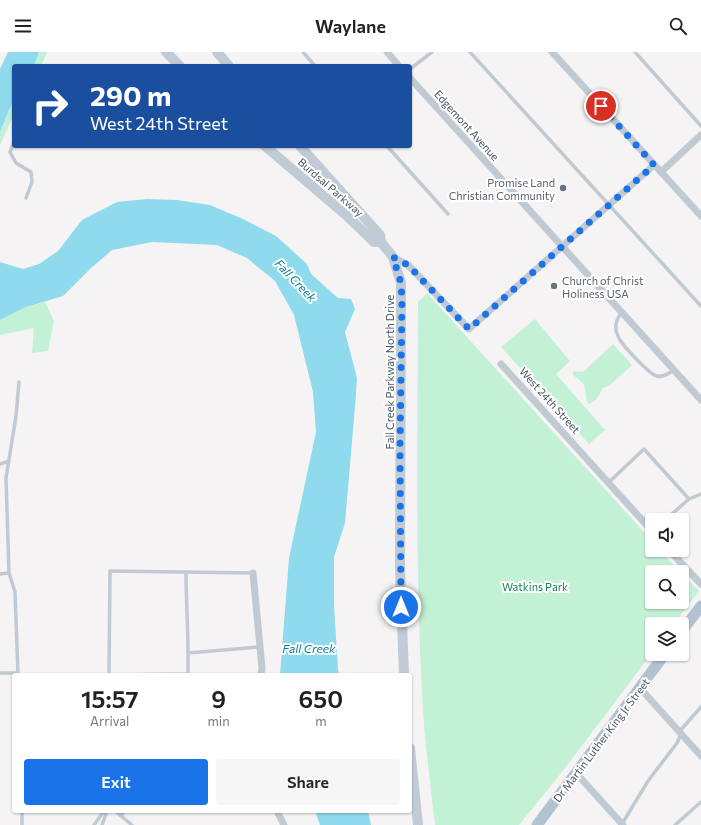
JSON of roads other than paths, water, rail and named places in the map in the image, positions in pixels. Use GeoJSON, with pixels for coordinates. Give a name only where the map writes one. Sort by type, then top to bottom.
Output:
{"type":"FeatureCollection","features":[{"type":"Feature","properties":{"kind":"main road"},"geometry":{"type":"LineString","coordinates":[[689,622],[701,606]]}},
{"type":"Feature","properties":{"kind":"main road","name":"Dr Martin Luther King Jr Street"},"geometry":{"type":"LineString","coordinates":[[537,825],[660,661]]}},
{"type":"Feature","properties":{"kind":"street"},"geometry":{"type":"LineString","coordinates":[[166,52],[178,64]]}},
{"type":"Feature","properties":{"kind":"street"},"geometry":{"type":"LineString","coordinates":[[217,52],[227,64]]}},
{"type":"Feature","properties":{"kind":"street"},"geometry":{"type":"LineString","coordinates":[[387,52],[397,64]]}},
{"type":"Feature","properties":{"kind":"street"},"geometry":{"type":"LineString","coordinates":[[552,52],[701,216]]}},
{"type":"Feature","properties":{"kind":"street","name":"Edgemont Avenue"},"geometry":{"type":"LineString","coordinates":[[412,80],[701,400]]}},
{"type":"Feature","properties":{"kind":"street"},"geometry":{"type":"LineString","coordinates":[[661,172],[701,135]]}},
{"type":"Feature","properties":{"kind":"street","name":"Burdsal Parkway"},"geometry":{"type":"LineString","coordinates":[[268,148],[346,215],[374,242],[381,242]]}},
{"type":"Feature","properties":{"kind":"street"},"geometry":{"type":"LineString","coordinates":[[302,148],[380,235],[381,242]]}},
{"type":"Feature","properties":{"kind":"street"},"geometry":{"type":"LineString","coordinates":[[393,257],[408,265],[469,329],[654,165]]}},
{"type":"Feature","properties":{"kind":"street","name":"Fall Creek Parkway North Drive"},"geometry":{"type":"LineString","coordinates":[[381,242],[393,257],[400,277],[402,289],[400,576],[404,673]]}},
{"type":"Feature","properties":{"kind":"street","name":"West 24th Street"},"geometry":{"type":"LineString","coordinates":[[501,364],[645,523]]}},
{"type":"Feature","properties":{"kind":"street"},"geometry":{"type":"LineString","coordinates":[[676,557],[701,584]]}},
{"type":"Feature","properties":{"kind":"street"},"geometry":{"type":"LineString","coordinates":[[253,573],[261,673]]}},
{"type":"Feature","properties":{"kind":"street"},"geometry":{"type":"LineString","coordinates":[[640,688],[701,756]]}},
{"type":"Feature","properties":{"kind":"street"},"geometry":{"type":"LineString","coordinates":[[412,767],[418,825]]}},
{"type":"Feature","properties":{"kind":"street"},"geometry":{"type":"LineString","coordinates":[[576,773],[623,824]]}},
{"type":"Feature","properties":{"kind":"street"},"geometry":{"type":"LineString","coordinates":[[278,813],[284,825]]}},
{"type":"Feature","properties":{"kind":"lane"},"geometry":{"type":"LineString","coordinates":[[303,52],[313,64]]}},
{"type":"Feature","properties":{"kind":"lane"},"geometry":{"type":"LineString","coordinates":[[412,67],[432,52]]}},
{"type":"Feature","properties":{"kind":"lane"},"geometry":{"type":"LineString","coordinates":[[470,52],[701,306]]}},
{"type":"Feature","properties":{"kind":"lane"},"geometry":{"type":"LineString","coordinates":[[635,52],[701,126]]}},
{"type":"Feature","properties":{"kind":"lane"},"geometry":{"type":"LineString","coordinates":[[12,147],[10,152],[16,163],[31,172],[32,182],[26,198]]}},
{"type":"Feature","properties":{"kind":"lane"},"geometry":{"type":"LineString","coordinates":[[389,148],[448,214]]}},
{"type":"Feature","properties":{"kind":"lane"},"geometry":{"type":"LineString","coordinates":[[622,312],[617,318],[615,329],[619,340],[649,372],[656,376],[668,374],[674,370]]}},
{"type":"Feature","properties":{"kind":"lane"},"geometry":{"type":"LineString","coordinates":[[18,673],[15,592],[9,573],[6,478],[16,416],[19,382]]}},
{"type":"Feature","properties":{"kind":"lane"},"geometry":{"type":"LineString","coordinates":[[608,482],[644,449],[689,499]]}},
{"type":"Feature","properties":{"kind":"lane"},"geometry":{"type":"LineString","coordinates":[[0,464],[9,461]]}},
{"type":"Feature","properties":{"kind":"lane"},"geometry":{"type":"LineString","coordinates":[[673,513],[689,499],[701,494]]}},
{"type":"Feature","properties":{"kind":"lane"},"geometry":{"type":"LineString","coordinates":[[109,673],[110,571],[253,573]]}},
{"type":"Feature","properties":{"kind":"lane"},"geometry":{"type":"LineString","coordinates":[[186,572],[188,673]]}},
{"type":"Feature","properties":{"kind":"lane"},"geometry":{"type":"LineString","coordinates":[[0,574],[9,573]]}},
{"type":"Feature","properties":{"kind":"lane"},"geometry":{"type":"LineString","coordinates":[[188,653],[260,647]]}},
{"type":"Feature","properties":{"kind":"lane"},"geometry":{"type":"LineString","coordinates":[[0,673],[12,674]]}},
{"type":"Feature","properties":{"kind":"lane"},"geometry":{"type":"LineString","coordinates":[[623,824],[648,781],[677,743],[680,733],[701,707]]}},
{"type":"Feature","properties":{"kind":"lane"},"geometry":{"type":"LineString","coordinates":[[675,825],[701,802]]}},
{"type":"Feature","properties":{"kind":"lane"},"geometry":{"type":"LineString","coordinates":[[22,813],[22,825]]}},
{"type":"Feature","properties":{"kind":"lane"},"geometry":{"type":"LineString","coordinates":[[94,825],[103,813]]}},
{"type":"Feature","properties":{"kind":"lane"},"geometry":{"type":"LineString","coordinates":[[102,825],[106,813]]}},
{"type":"Feature","properties":{"kind":"lane"},"geometry":{"type":"LineString","coordinates":[[118,813],[132,825]]}},
{"type":"Feature","properties":{"kind":"water"},"geometry":{"type":"Polygon","coordinates":[[[8,52],[39,52],[35,64],[12,64],[12,103],[0,132],[0,69],[8,52]]]}},
{"type":"Feature","properties":{"kind":"water","name":"Fall Creek"},"geometry":{"type":"Polygon","coordinates":[[[147,199],[177,200],[210,205],[243,219],[276,236],[307,264],[311,274],[338,298],[351,299],[355,309],[345,332],[357,378],[345,523],[334,557],[334,605],[339,673],[280,673],[289,558],[316,432],[313,392],[294,315],[275,281],[247,258],[217,245],[152,242],[112,250],[63,296],[26,307],[0,320],[0,262],[23,269],[39,264],[58,251],[82,220],[117,202],[147,199]]]}},
{"type":"Feature","properties":{"kind":"water"},"geometry":{"type":"Polygon","coordinates":[[[316,813],[368,813],[371,825],[320,825],[316,813]]]}},
{"type":"Feature","properties":{"kind":"place","name":"Promise Land Christian Community"},"geometry":{"type":"Point","coordinates":[563,188]}},
{"type":"Feature","properties":{"kind":"place","name":"Church of Christ Holiness USA"},"geometry":{"type":"Point","coordinates":[554,286]}},
{"type":"Feature","properties":{"kind":"park label","name":"Watkins Park"},"geometry":{"type":"Point","coordinates":[535,586]}}]}
